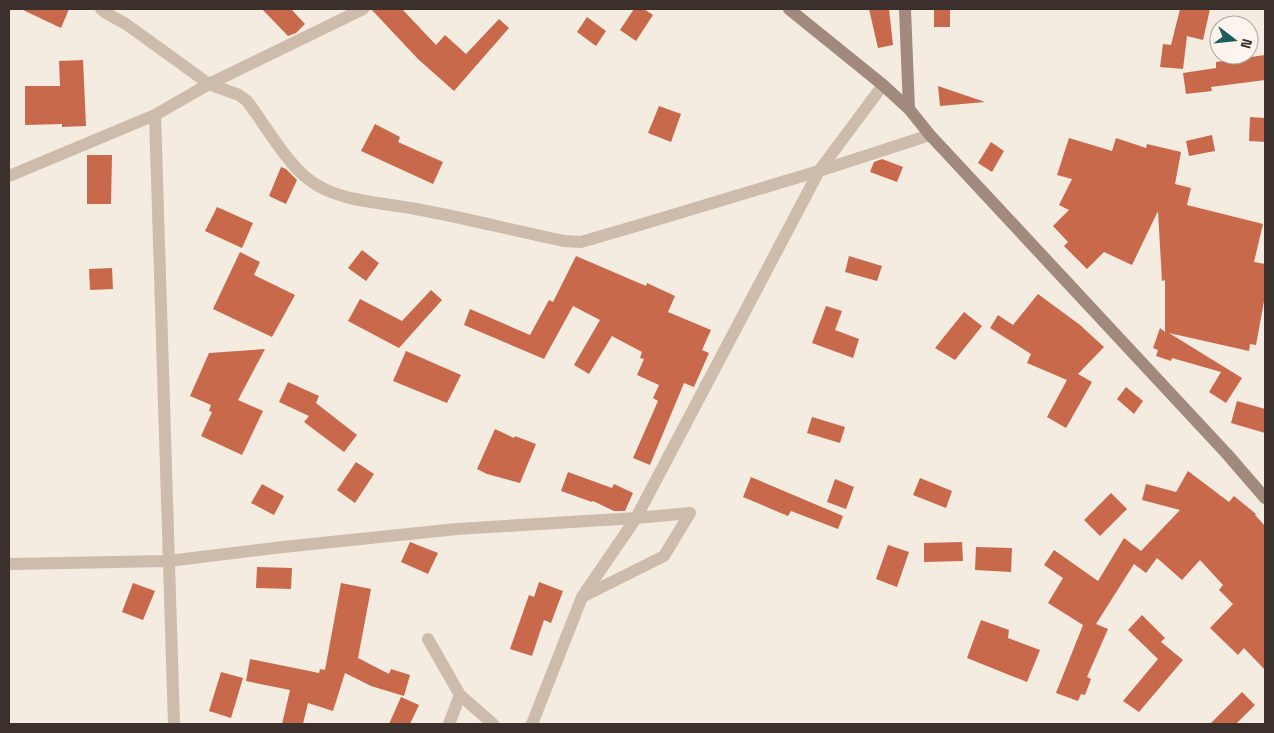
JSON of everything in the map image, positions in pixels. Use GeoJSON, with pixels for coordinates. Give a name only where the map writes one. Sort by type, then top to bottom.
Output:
{"type":"FeatureCollection","features":[{"type":"Feature","properties":{"kind":"main road"},"geometry":{"type":"LineString","coordinates":[[789,9],[883,85],[909,109],[930,135],[1227,454],[1265,498]]}},
{"type":"Feature","properties":{"kind":"main road"},"geometry":{"type":"LineString","coordinates":[[905,9],[909,109]]}},
{"type":"Feature","properties":{"kind":"street"},"geometry":{"type":"LineString","coordinates":[[102,9],[138,32],[210,84],[239,95],[247,101],[296,167],[307,179],[324,189],[362,201],[416,209],[564,241],[580,242],[819,171],[930,135]]}},
{"type":"Feature","properties":{"kind":"street"},"geometry":{"type":"LineString","coordinates":[[9,176],[155,115],[210,84],[363,9]]}},
{"type":"Feature","properties":{"kind":"street"},"geometry":{"type":"LineString","coordinates":[[532,724],[582,597],[636,518],[819,171],[883,85]]}},
{"type":"Feature","properties":{"kind":"street"},"geometry":{"type":"LineString","coordinates":[[155,115],[162,280],[168,561],[174,724]]}},
{"type":"Feature","properties":{"kind":"street"},"geometry":{"type":"LineString","coordinates":[[9,564],[168,561],[284,546],[458,529],[690,513],[664,556],[582,597]]}},
{"type":"Feature","properties":{"kind":"street"},"geometry":{"type":"LineString","coordinates":[[428,639],[460,696],[493,724]]}},
{"type":"Feature","properties":{"kind":"street"},"geometry":{"type":"LineString","coordinates":[[448,724],[460,696]]}},
{"type":"Feature","properties":{"kind":"building"},"geometry":{"type":"Polygon","coordinates":[[[21,9],[69,9],[61,28],[21,9]]]}},
{"type":"Feature","properties":{"kind":"building"},"geometry":{"type":"Polygon","coordinates":[[[262,9],[291,9],[305,24],[296,33],[288,36],[262,9]]]}},
{"type":"Feature","properties":{"kind":"building"},"geometry":{"type":"Polygon","coordinates":[[[371,9],[402,9],[436,45],[445,35],[466,54],[499,19],[509,28],[454,91],[418,59],[371,9]]]}},
{"type":"Feature","properties":{"kind":"building"},"geometry":{"type":"Polygon","coordinates":[[[634,9],[644,9],[653,15],[636,41],[620,30],[634,9]]]}},
{"type":"Feature","properties":{"kind":"building"},"geometry":{"type":"Polygon","coordinates":[[[869,9],[889,9],[893,45],[878,48],[869,9]]]}},
{"type":"Feature","properties":{"kind":"building"},"geometry":{"type":"Polygon","coordinates":[[[934,9],[950,9],[950,27],[934,27],[934,9]]]}},
{"type":"Feature","properties":{"kind":"building"},"geometry":{"type":"Polygon","coordinates":[[[1180,9],[1210,9],[1203,40],[1187,36],[1183,69],[1160,67],[1163,44],[1171,45],[1180,9]]]}},
{"type":"Feature","properties":{"kind":"building"},"geometry":{"type":"Polygon","coordinates":[[[587,17],[606,31],[596,46],[577,32],[587,17]]]}},
{"type":"Feature","properties":{"kind":"building"},"geometry":{"type":"Polygon","coordinates":[[[1265,55],[1265,80],[1211,87],[1212,91],[1186,94],[1183,73],[1216,68],[1216,65],[1259,65],[1259,56],[1265,55]]]}},
{"type":"Feature","properties":{"kind":"building"},"geometry":{"type":"Polygon","coordinates":[[[83,60],[86,126],[62,127],[62,124],[25,125],[25,86],[60,86],[59,61],[83,60]]]}},
{"type":"Feature","properties":{"kind":"building"},"geometry":{"type":"Polygon","coordinates":[[[938,86],[985,102],[940,106],[938,86]]]}},
{"type":"Feature","properties":{"kind":"building"},"geometry":{"type":"Polygon","coordinates":[[[659,106],[681,114],[671,142],[648,133],[659,106]]]}},
{"type":"Feature","properties":{"kind":"building"},"geometry":{"type":"Polygon","coordinates":[[[1250,117],[1265,118],[1265,142],[1249,141],[1250,117]]]}},
{"type":"Feature","properties":{"kind":"building"},"geometry":{"type":"Polygon","coordinates":[[[375,124],[400,137],[398,142],[443,162],[433,184],[361,151],[375,124]]]}},
{"type":"Feature","properties":{"kind":"building"},"geometry":{"type":"Polygon","coordinates":[[[1212,135],[1215,151],[1189,156],[1186,141],[1212,135]]]}},
{"type":"Feature","properties":{"kind":"building"},"geometry":{"type":"Polygon","coordinates":[[[1069,138],[1112,151],[1116,138],[1146,148],[1147,144],[1181,152],[1175,184],[1191,188],[1187,205],[1263,224],[1254,262],[1265,264],[1265,296],[1256,345],[1250,344],[1249,351],[1169,333],[1242,378],[1226,403],[1209,392],[1221,372],[1172,358],[1171,361],[1156,356],[1158,350],[1153,348],[1160,328],[1165,332],[1165,280],[1162,281],[1158,211],[1132,265],[1104,252],[1087,269],[1064,246],[1068,242],[1053,226],[1069,210],[1059,205],[1072,179],[1057,175],[1069,138]]]}},
{"type":"Feature","properties":{"kind":"building"},"geometry":{"type":"Polygon","coordinates":[[[991,142],[1004,151],[992,172],[978,163],[991,142]]]}},
{"type":"Feature","properties":{"kind":"building"},"geometry":{"type":"Polygon","coordinates":[[[87,155],[112,155],[111,204],[87,204],[87,155]]]}},
{"type":"Feature","properties":{"kind":"building"},"geometry":{"type":"Polygon","coordinates":[[[882,159],[903,167],[897,182],[870,172],[874,162],[882,159]]]}},
{"type":"Feature","properties":{"kind":"building"},"geometry":{"type":"Polygon","coordinates":[[[281,167],[286,169],[297,180],[286,204],[269,196],[281,167]]]}},
{"type":"Feature","properties":{"kind":"building"},"geometry":{"type":"Polygon","coordinates":[[[217,207],[253,223],[242,248],[205,231],[217,207]]]}},
{"type":"Feature","properties":{"kind":"building"},"geometry":{"type":"Polygon","coordinates":[[[362,250],[379,263],[366,281],[348,268],[362,250]]]}},
{"type":"Feature","properties":{"kind":"building"},"geometry":{"type":"Polygon","coordinates":[[[240,252],[260,262],[254,275],[295,295],[272,337],[213,309],[240,252]]]}},
{"type":"Feature","properties":{"kind":"building"},"geometry":{"type":"Polygon","coordinates":[[[576,256],[646,286],[647,283],[675,296],[668,312],[711,330],[702,350],[709,353],[694,387],[684,383],[650,465],[633,458],[658,401],[653,398],[659,385],[637,375],[644,359],[640,358],[642,352],[612,336],[589,374],[574,365],[600,320],[573,306],[544,359],[464,325],[470,309],[530,335],[549,300],[553,302],[576,256]]]}},
{"type":"Feature","properties":{"kind":"building"},"geometry":{"type":"Polygon","coordinates":[[[849,256],[882,266],[877,281],[845,272],[849,256]]]}},
{"type":"Feature","properties":{"kind":"building"},"geometry":{"type":"Polygon","coordinates":[[[112,268],[113,289],[90,290],[89,269],[112,268]]]}},
{"type":"Feature","properties":{"kind":"building"},"geometry":{"type":"Polygon","coordinates":[[[431,290],[442,300],[399,348],[348,321],[360,299],[402,321],[431,290]]]}},
{"type":"Feature","properties":{"kind":"building"},"geometry":{"type":"Polygon","coordinates":[[[1038,294],[1080,325],[1104,347],[1078,374],[1092,382],[1066,428],[1047,417],[1067,380],[1027,363],[1031,354],[990,328],[998,315],[1013,325],[1038,294]]]}},
{"type":"Feature","properties":{"kind":"building"},"geometry":{"type":"Polygon","coordinates":[[[826,306],[842,311],[835,330],[859,339],[853,358],[812,343],[826,306]]]}},
{"type":"Feature","properties":{"kind":"building"},"geometry":{"type":"Polygon","coordinates":[[[964,312],[982,326],[955,360],[935,348],[964,312]]]}},
{"type":"Feature","properties":{"kind":"building"},"geometry":{"type":"Polygon","coordinates":[[[265,349],[238,400],[263,411],[242,455],[201,436],[212,412],[209,411],[211,405],[190,396],[209,353],[265,349]]]}},
{"type":"Feature","properties":{"kind":"building"},"geometry":{"type":"Polygon","coordinates":[[[406,351],[461,375],[447,403],[393,381],[406,351]]]}},
{"type":"Feature","properties":{"kind":"building"},"geometry":{"type":"Polygon","coordinates":[[[288,382],[319,396],[316,403],[357,435],[344,452],[304,422],[309,416],[279,402],[288,382]]]}},
{"type":"Feature","properties":{"kind":"building"},"geometry":{"type":"Polygon","coordinates":[[[1126,387],[1143,401],[1134,414],[1117,399],[1126,387]]]}},
{"type":"Feature","properties":{"kind":"building"},"geometry":{"type":"Polygon","coordinates":[[[1237,401],[1265,409],[1265,433],[1231,423],[1237,401]]]}},
{"type":"Feature","properties":{"kind":"building"},"geometry":{"type":"Polygon","coordinates":[[[812,417],[845,427],[840,443],[807,433],[812,417]]]}},
{"type":"Feature","properties":{"kind":"building"},"geometry":{"type":"Polygon","coordinates":[[[495,429],[514,438],[515,436],[536,444],[520,483],[487,474],[477,469],[495,429]]]}},
{"type":"Feature","properties":{"kind":"building"},"geometry":{"type":"Polygon","coordinates":[[[356,462],[374,474],[355,503],[337,490],[356,462]]]}},
{"type":"Feature","properties":{"kind":"building"},"geometry":{"type":"Polygon","coordinates":[[[1188,471],[1229,502],[1234,496],[1256,514],[1265,526],[1265,670],[1244,648],[1238,655],[1210,628],[1233,604],[1219,590],[1223,585],[1200,560],[1182,580],[1157,558],[1146,573],[1134,564],[1096,624],[1108,629],[1087,677],[1091,679],[1085,695],[1081,694],[1078,701],[1056,693],[1083,625],[1048,603],[1063,578],[1044,565],[1054,550],[1098,581],[1124,538],[1141,551],[1180,510],[1142,500],[1146,484],[1176,492],[1188,471]]]}},
{"type":"Feature","properties":{"kind":"building"},"geometry":{"type":"Polygon","coordinates":[[[568,472],[612,488],[614,484],[633,493],[625,511],[614,511],[593,501],[561,491],[568,472]]]}},
{"type":"Feature","properties":{"kind":"building"},"geometry":{"type":"Polygon","coordinates":[[[751,477],[843,516],[838,529],[791,511],[788,516],[743,497],[751,477]]]}},
{"type":"Feature","properties":{"kind":"building"},"geometry":{"type":"Polygon","coordinates":[[[920,478],[952,491],[946,508],[913,495],[920,478]]]}},
{"type":"Feature","properties":{"kind":"building"},"geometry":{"type":"Polygon","coordinates":[[[835,479],[854,487],[846,509],[827,502],[835,479]]]}},
{"type":"Feature","properties":{"kind":"building"},"geometry":{"type":"Polygon","coordinates":[[[262,484],[284,496],[274,515],[251,503],[262,484]]]}},
{"type":"Feature","properties":{"kind":"building"},"geometry":{"type":"Polygon","coordinates":[[[1111,493],[1127,509],[1100,536],[1084,520],[1111,493]]]}},
{"type":"Feature","properties":{"kind":"building"},"geometry":{"type":"Polygon","coordinates":[[[410,542],[438,553],[428,574],[401,562],[410,542]]]}},
{"type":"Feature","properties":{"kind":"building"},"geometry":{"type":"Polygon","coordinates":[[[962,542],[963,561],[924,562],[924,543],[962,542]]]}},
{"type":"Feature","properties":{"kind":"building"},"geometry":{"type":"Polygon","coordinates":[[[888,545],[909,552],[897,587],[876,579],[888,545]]]}},
{"type":"Feature","properties":{"kind":"building"},"geometry":{"type":"Polygon","coordinates":[[[976,547],[1012,548],[1011,572],[975,570],[976,547]]]}},
{"type":"Feature","properties":{"kind":"building"},"geometry":{"type":"Polygon","coordinates":[[[257,567],[292,568],[291,589],[256,588],[257,567]]]}},
{"type":"Feature","properties":{"kind":"building"},"geometry":{"type":"Polygon","coordinates":[[[539,582],[563,591],[551,623],[544,620],[532,656],[510,649],[529,595],[534,597],[539,582]]]}},
{"type":"Feature","properties":{"kind":"building"},"geometry":{"type":"Polygon","coordinates":[[[133,583],[155,591],[143,620],[122,612],[133,583]]]}},
{"type":"Feature","properties":{"kind":"building"},"geometry":{"type":"Polygon","coordinates":[[[341,583],[371,589],[358,658],[389,674],[391,669],[410,675],[404,696],[371,686],[345,673],[333,711],[308,703],[303,724],[282,724],[290,690],[246,681],[250,659],[319,673],[320,669],[325,670],[341,583]]]}},
{"type":"Feature","properties":{"kind":"building"},"geometry":{"type":"Polygon","coordinates":[[[1142,615],[1165,638],[1161,642],[1183,660],[1139,712],[1123,701],[1158,659],[1128,630],[1142,615]]]}},
{"type":"Feature","properties":{"kind":"building"},"geometry":{"type":"Polygon","coordinates":[[[981,620],[1009,630],[1008,638],[1040,650],[1027,682],[967,658],[981,620]]]}},
{"type":"Feature","properties":{"kind":"building"},"geometry":{"type":"Polygon","coordinates":[[[221,672],[243,678],[231,718],[209,711],[221,672]]]}},
{"type":"Feature","properties":{"kind":"building"},"geometry":{"type":"Polygon","coordinates":[[[1242,692],[1255,705],[1236,724],[1210,724],[1242,692]]]}},
{"type":"Feature","properties":{"kind":"building"},"geometry":{"type":"Polygon","coordinates":[[[401,697],[419,705],[410,724],[389,724],[401,697]]]}}]}
